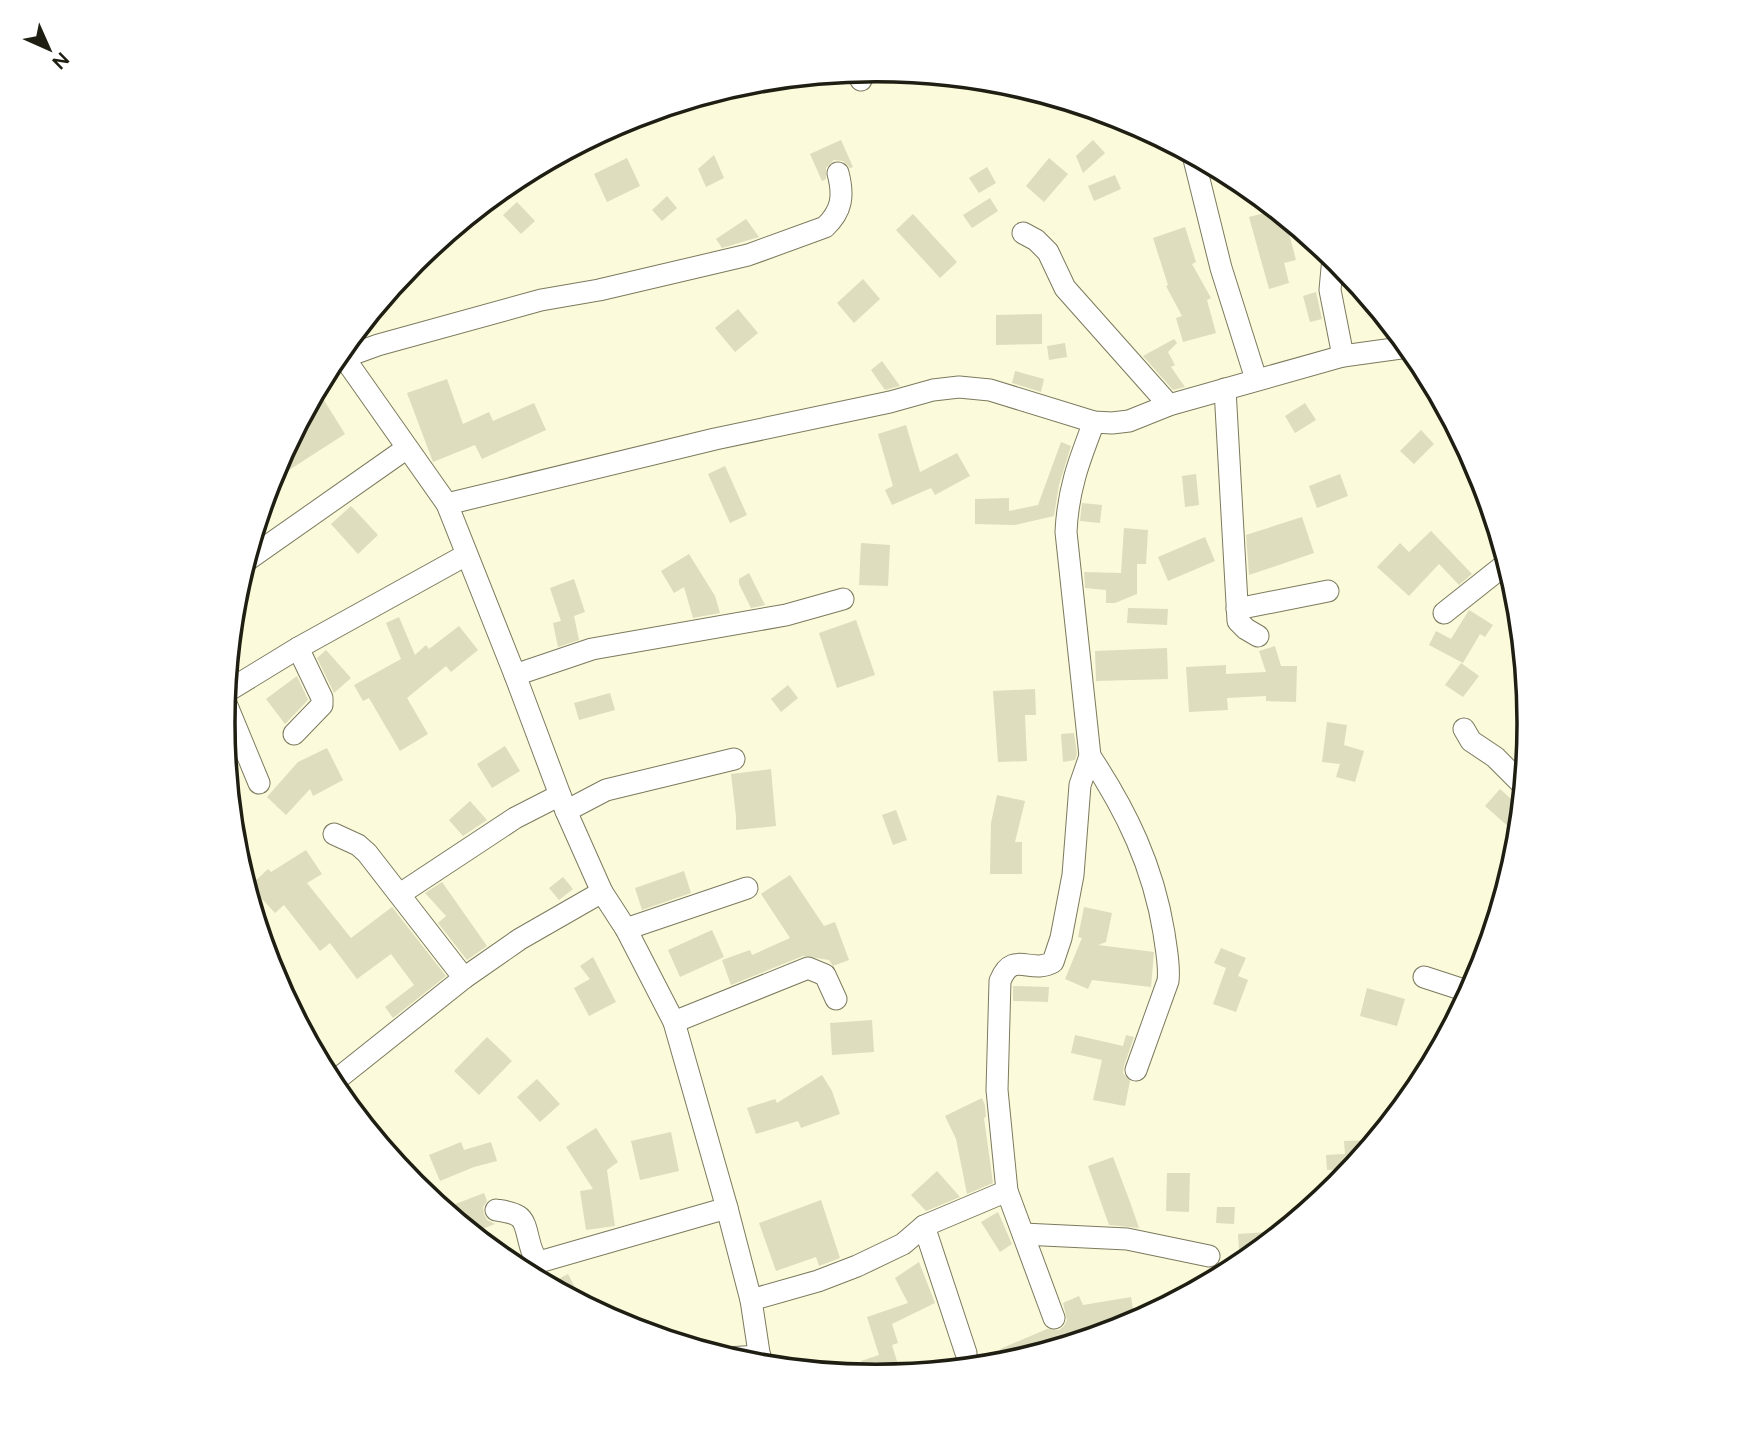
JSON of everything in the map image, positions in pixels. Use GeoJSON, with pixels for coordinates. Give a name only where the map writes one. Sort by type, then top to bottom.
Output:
{"type":"FeatureCollection","features":[{"type":"Feature","properties":{"kind":"street"},"geometry":{"type":"LineString","coordinates":[[1196,167],[1220,268],[1256,379]]}},
{"type":"Feature","properties":{"kind":"street"},"geometry":{"type":"LineString","coordinates":[[354,351],[541,300],[748,255],[825,227],[834,219],[843,198],[838,173]]}},
{"type":"Feature","properties":{"kind":"street"},"geometry":{"type":"LineString","coordinates":[[1023,233],[1036,240],[1048,252],[1066,288],[1170,405]]}},
{"type":"Feature","properties":{"kind":"street"},"geometry":{"type":"LineString","coordinates":[[1332,273],[1330,290],[1343,356]]}},
{"type":"Feature","properties":{"kind":"street"},"geometry":{"type":"LineString","coordinates":[[447,504],[933,390],[959,387],[990,390],[1094,422],[1112,423],[1129,421],[1170,405],[1343,356],[1396,349]]}},
{"type":"Feature","properties":{"kind":"street"},"geometry":{"type":"LineString","coordinates":[[347,361],[447,504],[563,803],[602,892],[626,929],[674,1022],[751,1300],[760,1353]]}},
{"type":"Feature","properties":{"kind":"street"},"geometry":{"type":"LineString","coordinates":[[1225,389],[1238,621],[1258,636]]}},
{"type":"Feature","properties":{"kind":"street"},"geometry":{"type":"LineString","coordinates":[[1054,1318],[1007,1191],[997,1090],[1000,981],[1005,969],[1012,964],[1040,966],[1052,961],[1061,937],[1073,874],[1080,785],[1090,756],[1066,532],[1067,503],[1074,473],[1094,422]]}},
{"type":"Feature","properties":{"kind":"street"},"geometry":{"type":"LineString","coordinates":[[259,552],[407,448]]}},
{"type":"Feature","properties":{"kind":"street"},"geometry":{"type":"LineString","coordinates":[[236,686],[298,648],[466,555]]}},
{"type":"Feature","properties":{"kind":"street"},"geometry":{"type":"LineString","coordinates":[[1444,613],[1498,570]]}},
{"type":"Feature","properties":{"kind":"street"},"geometry":{"type":"LineString","coordinates":[[1237,609],[1328,591]]}},
{"type":"Feature","properties":{"kind":"street"},"geometry":{"type":"LineString","coordinates":[[515,675],[592,649],[786,615],[843,599]]}},
{"type":"Feature","properties":{"kind":"street"},"geometry":{"type":"LineString","coordinates":[[294,734],[322,705],[322,698],[298,648]]}},
{"type":"Feature","properties":{"kind":"street"},"geometry":{"type":"LineString","coordinates":[[235,725],[259,783]]}},
{"type":"Feature","properties":{"kind":"street"},"geometry":{"type":"LineString","coordinates":[[1464,729],[1471,741],[1495,757],[1515,777]]}},
{"type":"Feature","properties":{"kind":"street"},"geometry":{"type":"LineString","coordinates":[[1090,756],[1109,784],[1142,847],[1159,904],[1169,970],[1168,981],[1136,1070]]}},
{"type":"Feature","properties":{"kind":"street"},"geometry":{"type":"LineString","coordinates":[[400,894],[514,818],[606,790],[734,759]]}},
{"type":"Feature","properties":{"kind":"street"},"geometry":{"type":"LineString","coordinates":[[334,834],[358,845],[367,853],[464,978]]}},
{"type":"Feature","properties":{"kind":"street"},"geometry":{"type":"LineString","coordinates":[[626,929],[747,888]]}},
{"type":"Feature","properties":{"kind":"street"},"geometry":{"type":"LineString","coordinates":[[341,1076],[464,978],[520,939],[602,892]]}},
{"type":"Feature","properties":{"kind":"street"},"geometry":{"type":"LineString","coordinates":[[674,1022],[808,968],[825,975],[836,999]]}},
{"type":"Feature","properties":{"kind":"street"},"geometry":{"type":"LineString","coordinates":[[1424,977],[1459,989]]}},
{"type":"Feature","properties":{"kind":"street"},"geometry":{"type":"LineString","coordinates":[[751,1300],[818,1281],[857,1266],[904,1244],[924,1226],[1007,1191]]}},
{"type":"Feature","properties":{"kind":"street"},"geometry":{"type":"LineString","coordinates":[[496,1210],[518,1216],[523,1221],[533,1257],[538,1262],[727,1208]]}},
{"type":"Feature","properties":{"kind":"street"},"geometry":{"type":"LineString","coordinates":[[924,1226],[966,1353]]}},
{"type":"Feature","properties":{"kind":"street"},"geometry":{"type":"LineString","coordinates":[[1023,1234],[1127,1239],[1209,1256]]}},
{"type":"Feature","properties":{"kind":"building"},"geometry":{"type":"Polygon","coordinates":[[[841,140],[853,167],[850,168],[843,161],[834,160],[826,168],[826,179],[822,181],[810,154],[841,140]]]}},
{"type":"Feature","properties":{"kind":"building"},"geometry":{"type":"Polygon","coordinates":[[[1093,140],[1105,153],[1083,173],[1076,156],[1093,140]]]}},
{"type":"Feature","properties":{"kind":"building"},"geometry":{"type":"Polygon","coordinates":[[[714,155],[724,178],[706,187],[698,169],[714,155]]]}},
{"type":"Feature","properties":{"kind":"building"},"geometry":{"type":"Polygon","coordinates":[[[627,158],[640,186],[607,202],[594,174],[627,158]]]}},
{"type":"Feature","properties":{"kind":"building"},"geometry":{"type":"Polygon","coordinates":[[[1049,158],[1068,174],[1044,202],[1026,186],[1049,158]]]}},
{"type":"Feature","properties":{"kind":"building"},"geometry":{"type":"Polygon","coordinates":[[[987,167],[996,183],[979,193],[969,178],[987,167]]]}},
{"type":"Feature","properties":{"kind":"building"},"geometry":{"type":"Polygon","coordinates":[[[1115,175],[1121,189],[1094,201],[1088,186],[1115,175]]]}},
{"type":"Feature","properties":{"kind":"building"},"geometry":{"type":"Polygon","coordinates":[[[667,196],[677,208],[662,221],[652,210],[667,196]]]}},
{"type":"Feature","properties":{"kind":"building"},"geometry":{"type":"Polygon","coordinates":[[[990,198],[998,211],[972,228],[963,215],[990,198]]]}},
{"type":"Feature","properties":{"kind":"building"},"geometry":{"type":"Polygon","coordinates":[[[517,202],[535,221],[521,234],[503,215],[517,202]]]}},
{"type":"Feature","properties":{"kind":"building"},"geometry":{"type":"Polygon","coordinates":[[[1264,213],[1289,233],[1296,260],[1284,263],[1289,283],[1269,289],[1249,217],[1264,213]]]}},
{"type":"Feature","properties":{"kind":"building"},"geometry":{"type":"Polygon","coordinates":[[[913,214],[957,262],[940,278],[896,230],[913,214]]]}},
{"type":"Feature","properties":{"kind":"building"},"geometry":{"type":"Polygon","coordinates":[[[746,219],[759,237],[722,248],[716,239],[746,219]]]}},
{"type":"Feature","properties":{"kind":"building"},"geometry":{"type":"Polygon","coordinates":[[[1185,227],[1196,262],[1192,264],[1211,298],[1207,300],[1216,333],[1183,342],[1176,318],[1182,316],[1166,286],[1168,285],[1153,238],[1185,227]]]}},
{"type":"Feature","properties":{"kind":"building"},"geometry":{"type":"Polygon","coordinates":[[[863,279],[880,299],[854,323],[837,303],[863,279]]]}},
{"type":"Feature","properties":{"kind":"building"},"geometry":{"type":"Polygon","coordinates":[[[1316,292],[1322,319],[1310,322],[1303,296],[1316,292]]]}},
{"type":"Feature","properties":{"kind":"building"},"geometry":{"type":"Polygon","coordinates":[[[738,309],[758,333],[735,352],[715,328],[738,309]]]}},
{"type":"Feature","properties":{"kind":"building"},"geometry":{"type":"Polygon","coordinates":[[[1042,314],[1042,344],[996,345],[996,315],[1042,314]]]}},
{"type":"Feature","properties":{"kind":"building"},"geometry":{"type":"Polygon","coordinates":[[[1174,339],[1177,343],[1168,352],[1175,365],[1171,367],[1185,387],[1173,390],[1143,356],[1174,339]]]}},
{"type":"Feature","properties":{"kind":"building"},"geometry":{"type":"Polygon","coordinates":[[[1065,343],[1067,357],[1049,360],[1047,346],[1065,343]]]}},
{"type":"Feature","properties":{"kind":"building"},"geometry":{"type":"Polygon","coordinates":[[[882,361],[900,386],[885,390],[871,370],[882,361]]]}},
{"type":"Feature","properties":{"kind":"building"},"geometry":{"type":"Polygon","coordinates":[[[1015,371],[1044,379],[1041,392],[1012,383],[1015,371]]]}},
{"type":"Feature","properties":{"kind":"building"},"geometry":{"type":"Polygon","coordinates":[[[447,379],[463,424],[489,412],[493,421],[534,403],[546,430],[482,459],[475,445],[433,462],[407,393],[447,379]]]}},
{"type":"Feature","properties":{"kind":"building"},"geometry":{"type":"Polygon","coordinates":[[[323,399],[345,434],[289,470],[301,440],[323,399]]]}},
{"type":"Feature","properties":{"kind":"building"},"geometry":{"type":"Polygon","coordinates":[[[1305,403],[1316,420],[1295,433],[1285,416],[1305,403]]]}},
{"type":"Feature","properties":{"kind":"building"},"geometry":{"type":"Polygon","coordinates":[[[906,425],[920,472],[957,453],[970,476],[935,495],[931,488],[892,505],[885,490],[893,486],[878,434],[906,425]]]}},
{"type":"Feature","properties":{"kind":"building"},"geometry":{"type":"Polygon","coordinates":[[[1421,430],[1434,444],[1414,464],[1400,451],[1421,430]]]}},
{"type":"Feature","properties":{"kind":"building"},"geometry":{"type":"Polygon","coordinates":[[[1061,442],[1071,446],[1059,485],[1054,516],[1015,525],[975,524],[975,499],[1009,498],[1009,511],[1038,505],[1061,442]]]}},
{"type":"Feature","properties":{"kind":"building"},"geometry":{"type":"Polygon","coordinates":[[[725,466],[747,515],[730,523],[708,474],[725,466]]]}},
{"type":"Feature","properties":{"kind":"building"},"geometry":{"type":"Polygon","coordinates":[[[1196,474],[1199,505],[1185,507],[1182,476],[1196,474]]]}},
{"type":"Feature","properties":{"kind":"building"},"geometry":{"type":"Polygon","coordinates":[[[1340,474],[1348,496],[1317,508],[1309,486],[1340,474]]]}},
{"type":"Feature","properties":{"kind":"building"},"geometry":{"type":"Polygon","coordinates":[[[1082,503],[1102,505],[1100,523],[1080,521],[1082,503]]]}},
{"type":"Feature","properties":{"kind":"building"},"geometry":{"type":"Polygon","coordinates":[[[351,506],[378,535],[358,554],[331,524],[351,506]]]}},
{"type":"Feature","properties":{"kind":"building"},"geometry":{"type":"Polygon","coordinates":[[[1302,517],[1314,553],[1249,575],[1246,535],[1302,517]]]}},
{"type":"Feature","properties":{"kind":"building"},"geometry":{"type":"Polygon","coordinates":[[[1124,528],[1148,530],[1146,564],[1137,564],[1137,594],[1115,603],[1106,603],[1106,590],[1085,588],[1084,572],[1121,573],[1124,528]]]}},
{"type":"Feature","properties":{"kind":"building"},"geometry":{"type":"Polygon","coordinates":[[[1431,531],[1472,574],[1459,585],[1439,564],[1409,596],[1377,567],[1400,543],[1409,552],[1431,531]]]}},
{"type":"Feature","properties":{"kind":"building"},"geometry":{"type":"Polygon","coordinates":[[[1205,537],[1215,561],[1168,581],[1158,557],[1205,537]]]}},
{"type":"Feature","properties":{"kind":"building"},"geometry":{"type":"Polygon","coordinates":[[[861,543],[890,545],[888,586],[859,585],[861,543]]]}},
{"type":"Feature","properties":{"kind":"building"},"geometry":{"type":"Polygon","coordinates":[[[689,554],[715,596],[720,613],[693,618],[684,587],[674,593],[661,571],[689,554]]]}},
{"type":"Feature","properties":{"kind":"building"},"geometry":{"type":"Polygon","coordinates":[[[749,573],[765,605],[751,608],[739,584],[739,579],[749,573]]]}},
{"type":"Feature","properties":{"kind":"building"},"geometry":{"type":"Polygon","coordinates":[[[574,579],[585,612],[574,616],[579,640],[558,647],[553,623],[561,621],[550,588],[574,579]]]}},
{"type":"Feature","properties":{"kind":"building"},"geometry":{"type":"Polygon","coordinates":[[[1128,608],[1168,609],[1167,625],[1127,623],[1128,608]]]}},
{"type":"Feature","properties":{"kind":"building"},"geometry":{"type":"Polygon","coordinates":[[[1469,610],[1493,625],[1485,637],[1480,634],[1463,663],[1429,645],[1436,631],[1451,639],[1469,610]]]}},
{"type":"Feature","properties":{"kind":"building"},"geometry":{"type":"Polygon","coordinates":[[[399,617],[415,655],[426,645],[429,649],[459,626],[478,650],[451,672],[446,666],[407,698],[428,734],[400,751],[369,698],[363,701],[354,685],[401,659],[386,623],[399,617]]]}},
{"type":"Feature","properties":{"kind":"building"},"geometry":{"type":"Polygon","coordinates":[[[856,620],[875,675],[837,688],[819,633],[856,620]]]}},
{"type":"Feature","properties":{"kind":"building"},"geometry":{"type":"Polygon","coordinates":[[[1275,646],[1281,666],[1297,666],[1296,702],[1266,701],[1266,696],[1227,698],[1228,710],[1189,712],[1186,667],[1226,665],[1226,674],[1266,672],[1259,651],[1275,646]]]}},
{"type":"Feature","properties":{"kind":"building"},"geometry":{"type":"Polygon","coordinates":[[[1167,648],[1168,679],[1096,681],[1095,651],[1167,648]]]}},
{"type":"Feature","properties":{"kind":"building"},"geometry":{"type":"Polygon","coordinates":[[[326,650],[351,678],[334,693],[317,658],[326,650]]]}},
{"type":"Feature","properties":{"kind":"building"},"geometry":{"type":"Polygon","coordinates":[[[1461,663],[1479,676],[1463,697],[1445,685],[1461,663]]]}},
{"type":"Feature","properties":{"kind":"building"},"geometry":{"type":"Polygon","coordinates":[[[297,676],[308,700],[285,724],[266,699],[297,676]]]}},
{"type":"Feature","properties":{"kind":"building"},"geometry":{"type":"Polygon","coordinates":[[[788,685],[798,698],[781,712],[771,699],[788,685]]]}},
{"type":"Feature","properties":{"kind":"building"},"geometry":{"type":"Polygon","coordinates":[[[1035,689],[1036,715],[1025,715],[1027,761],[998,762],[993,691],[1035,689]]]}},
{"type":"Feature","properties":{"kind":"building"},"geometry":{"type":"Polygon","coordinates":[[[610,693],[615,710],[579,720],[574,703],[610,693]]]}},
{"type":"Feature","properties":{"kind":"building"},"geometry":{"type":"Polygon","coordinates":[[[1327,722],[1347,725],[1344,745],[1364,751],[1355,782],[1336,777],[1340,764],[1322,762],[1327,722]]]}},
{"type":"Feature","properties":{"kind":"building"},"geometry":{"type":"Polygon","coordinates":[[[1074,733],[1077,754],[1075,760],[1063,762],[1061,734],[1074,733]]]}},
{"type":"Feature","properties":{"kind":"building"},"geometry":{"type":"Polygon","coordinates":[[[505,746],[520,771],[492,788],[477,764],[505,746]]]}},
{"type":"Feature","properties":{"kind":"building"},"geometry":{"type":"Polygon","coordinates":[[[327,748],[343,780],[313,796],[310,789],[286,815],[267,797],[298,762],[327,748]]]}},
{"type":"Feature","properties":{"kind":"building"},"geometry":{"type":"Polygon","coordinates":[[[771,769],[776,826],[736,830],[731,774],[771,769]]]}},
{"type":"Feature","properties":{"kind":"building"},"geometry":{"type":"Polygon","coordinates":[[[1500,789],[1513,800],[1509,827],[1485,806],[1500,789]]]}},
{"type":"Feature","properties":{"kind":"building"},"geometry":{"type":"Polygon","coordinates":[[[997,795],[1025,801],[1015,842],[1022,842],[1022,874],[990,874],[991,823],[997,795]]]}},
{"type":"Feature","properties":{"kind":"building"},"geometry":{"type":"Polygon","coordinates":[[[470,801],[487,820],[463,836],[449,820],[470,801]]]}},
{"type":"Feature","properties":{"kind":"building"},"geometry":{"type":"Polygon","coordinates":[[[896,810],[907,840],[893,845],[882,815],[896,810]]]}},
{"type":"Feature","properties":{"kind":"building"},"geometry":{"type":"Polygon","coordinates":[[[306,850],[322,874],[307,883],[351,938],[392,907],[446,976],[393,1018],[385,1007],[414,985],[391,954],[357,979],[330,943],[320,951],[284,905],[275,913],[259,896],[255,881],[268,869],[271,872],[306,850]]]}},
{"type":"Feature","properties":{"kind":"building"},"geometry":{"type":"Polygon","coordinates":[[[684,871],[691,893],[642,910],[635,888],[684,871]]]}},
{"type":"Feature","properties":{"kind":"building"},"geometry":{"type":"Polygon","coordinates":[[[790,875],[824,926],[835,922],[849,960],[833,966],[829,960],[803,956],[731,985],[722,960],[750,950],[752,955],[790,938],[761,894],[790,875]]]}},
{"type":"Feature","properties":{"kind":"building"},"geometry":{"type":"Polygon","coordinates":[[[563,877],[573,889],[559,900],[549,888],[563,877]]]}},
{"type":"Feature","properties":{"kind":"building"},"geometry":{"type":"Polygon","coordinates":[[[442,882],[487,946],[467,960],[438,923],[446,916],[425,893],[442,882]]]}},
{"type":"Feature","properties":{"kind":"building"},"geometry":{"type":"Polygon","coordinates":[[[1084,907],[1112,913],[1106,942],[1098,945],[1154,952],[1151,987],[1092,980],[1088,989],[1065,979],[1082,938],[1078,937],[1084,907]]]}},
{"type":"Feature","properties":{"kind":"building"},"geometry":{"type":"Polygon","coordinates":[[[712,930],[724,957],[680,977],[668,950],[712,930]]]}},
{"type":"Feature","properties":{"kind":"building"},"geometry":{"type":"Polygon","coordinates":[[[1221,948],[1246,958],[1238,976],[1248,980],[1236,1012],[1213,1004],[1226,968],[1214,963],[1221,948]]]}},
{"type":"Feature","properties":{"kind":"building"},"geometry":{"type":"Polygon","coordinates":[[[593,957],[616,1002],[589,1016],[574,988],[590,979],[580,966],[593,957]]]}},
{"type":"Feature","properties":{"kind":"building"},"geometry":{"type":"Polygon","coordinates":[[[1013,986],[1049,987],[1048,1002],[1013,1001],[1013,986]]]}},
{"type":"Feature","properties":{"kind":"building"},"geometry":{"type":"Polygon","coordinates":[[[1367,988],[1405,999],[1397,1026],[1360,1016],[1367,988]]]}},
{"type":"Feature","properties":{"kind":"building"},"geometry":{"type":"Polygon","coordinates":[[[872,1020],[874,1052],[832,1055],[830,1023],[872,1020]]]}},
{"type":"Feature","properties":{"kind":"building"},"geometry":{"type":"Polygon","coordinates":[[[1075,1035],[1123,1046],[1126,1035],[1134,1037],[1123,1073],[1130,1081],[1125,1106],[1093,1100],[1102,1060],[1071,1053],[1075,1035]]]}},
{"type":"Feature","properties":{"kind":"building"},"geometry":{"type":"Polygon","coordinates":[[[487,1037],[512,1061],[479,1095],[454,1071],[487,1037]]]}},
{"type":"Feature","properties":{"kind":"building"},"geometry":{"type":"Polygon","coordinates":[[[822,1075],[832,1091],[840,1114],[801,1128],[798,1121],[756,1134],[747,1108],[775,1099],[777,1103],[822,1075]]]}},
{"type":"Feature","properties":{"kind":"building"},"geometry":{"type":"Polygon","coordinates":[[[537,1079],[560,1104],[540,1122],[517,1097],[537,1079]]]}},
{"type":"Feature","properties":{"kind":"building"},"geometry":{"type":"Polygon","coordinates":[[[982,1098],[993,1183],[967,1194],[956,1139],[945,1116],[982,1098]]]}},
{"type":"Feature","properties":{"kind":"building"},"geometry":{"type":"Polygon","coordinates":[[[596,1128],[618,1162],[607,1170],[615,1226],[586,1230],[580,1191],[593,1189],[566,1147],[596,1128]]]}},
{"type":"Feature","properties":{"kind":"building"},"geometry":{"type":"Polygon","coordinates":[[[671,1132],[679,1171],[640,1180],[631,1141],[671,1132]]]}},
{"type":"Feature","properties":{"kind":"building"},"geometry":{"type":"Polygon","coordinates":[[[1363,1140],[1336,1169],[1327,1170],[1326,1155],[1345,1154],[1344,1141],[1363,1140]]]}},
{"type":"Feature","properties":{"kind":"building"},"geometry":{"type":"Polygon","coordinates":[[[461,1142],[464,1150],[491,1142],[497,1161],[440,1181],[429,1155],[461,1142]]]}},
{"type":"Feature","properties":{"kind":"building"},"geometry":{"type":"Polygon","coordinates":[[[1113,1157],[1139,1228],[1109,1225],[1088,1166],[1113,1157]]]}},
{"type":"Feature","properties":{"kind":"building"},"geometry":{"type":"Polygon","coordinates":[[[937,1171],[960,1197],[926,1211],[911,1195],[937,1171]]]}},
{"type":"Feature","properties":{"kind":"building"},"geometry":{"type":"Polygon","coordinates":[[[1167,1173],[1190,1173],[1189,1212],[1166,1211],[1167,1173]]]}},
{"type":"Feature","properties":{"kind":"building"},"geometry":{"type":"Polygon","coordinates":[[[484,1193],[487,1201],[483,1207],[484,1214],[487,1220],[495,1224],[482,1229],[453,1205],[484,1193]]]}},
{"type":"Feature","properties":{"kind":"building"},"geometry":{"type":"Polygon","coordinates":[[[821,1200],[840,1258],[819,1266],[816,1257],[776,1271],[759,1223],[821,1200]]]}},
{"type":"Feature","properties":{"kind":"building"},"geometry":{"type":"Polygon","coordinates":[[[1217,1207],[1235,1207],[1234,1224],[1216,1223],[1217,1207]]]}},
{"type":"Feature","properties":{"kind":"building"},"geometry":{"type":"Polygon","coordinates":[[[998,1212],[1012,1244],[1000,1252],[981,1222],[998,1212]]]}},
{"type":"Feature","properties":{"kind":"building"},"geometry":{"type":"Polygon","coordinates":[[[1266,1232],[1239,1252],[1238,1234],[1266,1232]]]}},
{"type":"Feature","properties":{"kind":"building"},"geometry":{"type":"Polygon","coordinates":[[[919,1262],[935,1303],[892,1324],[898,1343],[892,1345],[898,1364],[862,1364],[861,1361],[879,1355],[867,1317],[908,1303],[895,1278],[919,1262]]]}},
{"type":"Feature","properties":{"kind":"building"},"geometry":{"type":"Polygon","coordinates":[[[568,1274],[577,1291],[557,1280],[568,1274]]]}},
{"type":"Feature","properties":{"kind":"building"},"geometry":{"type":"Polygon","coordinates":[[[1079,1296],[1083,1305],[1131,1297],[1133,1311],[1082,1331],[1001,1352],[1000,1349],[1047,1329],[1059,1330],[1067,1320],[1063,1303],[1079,1296]]]}}]}
